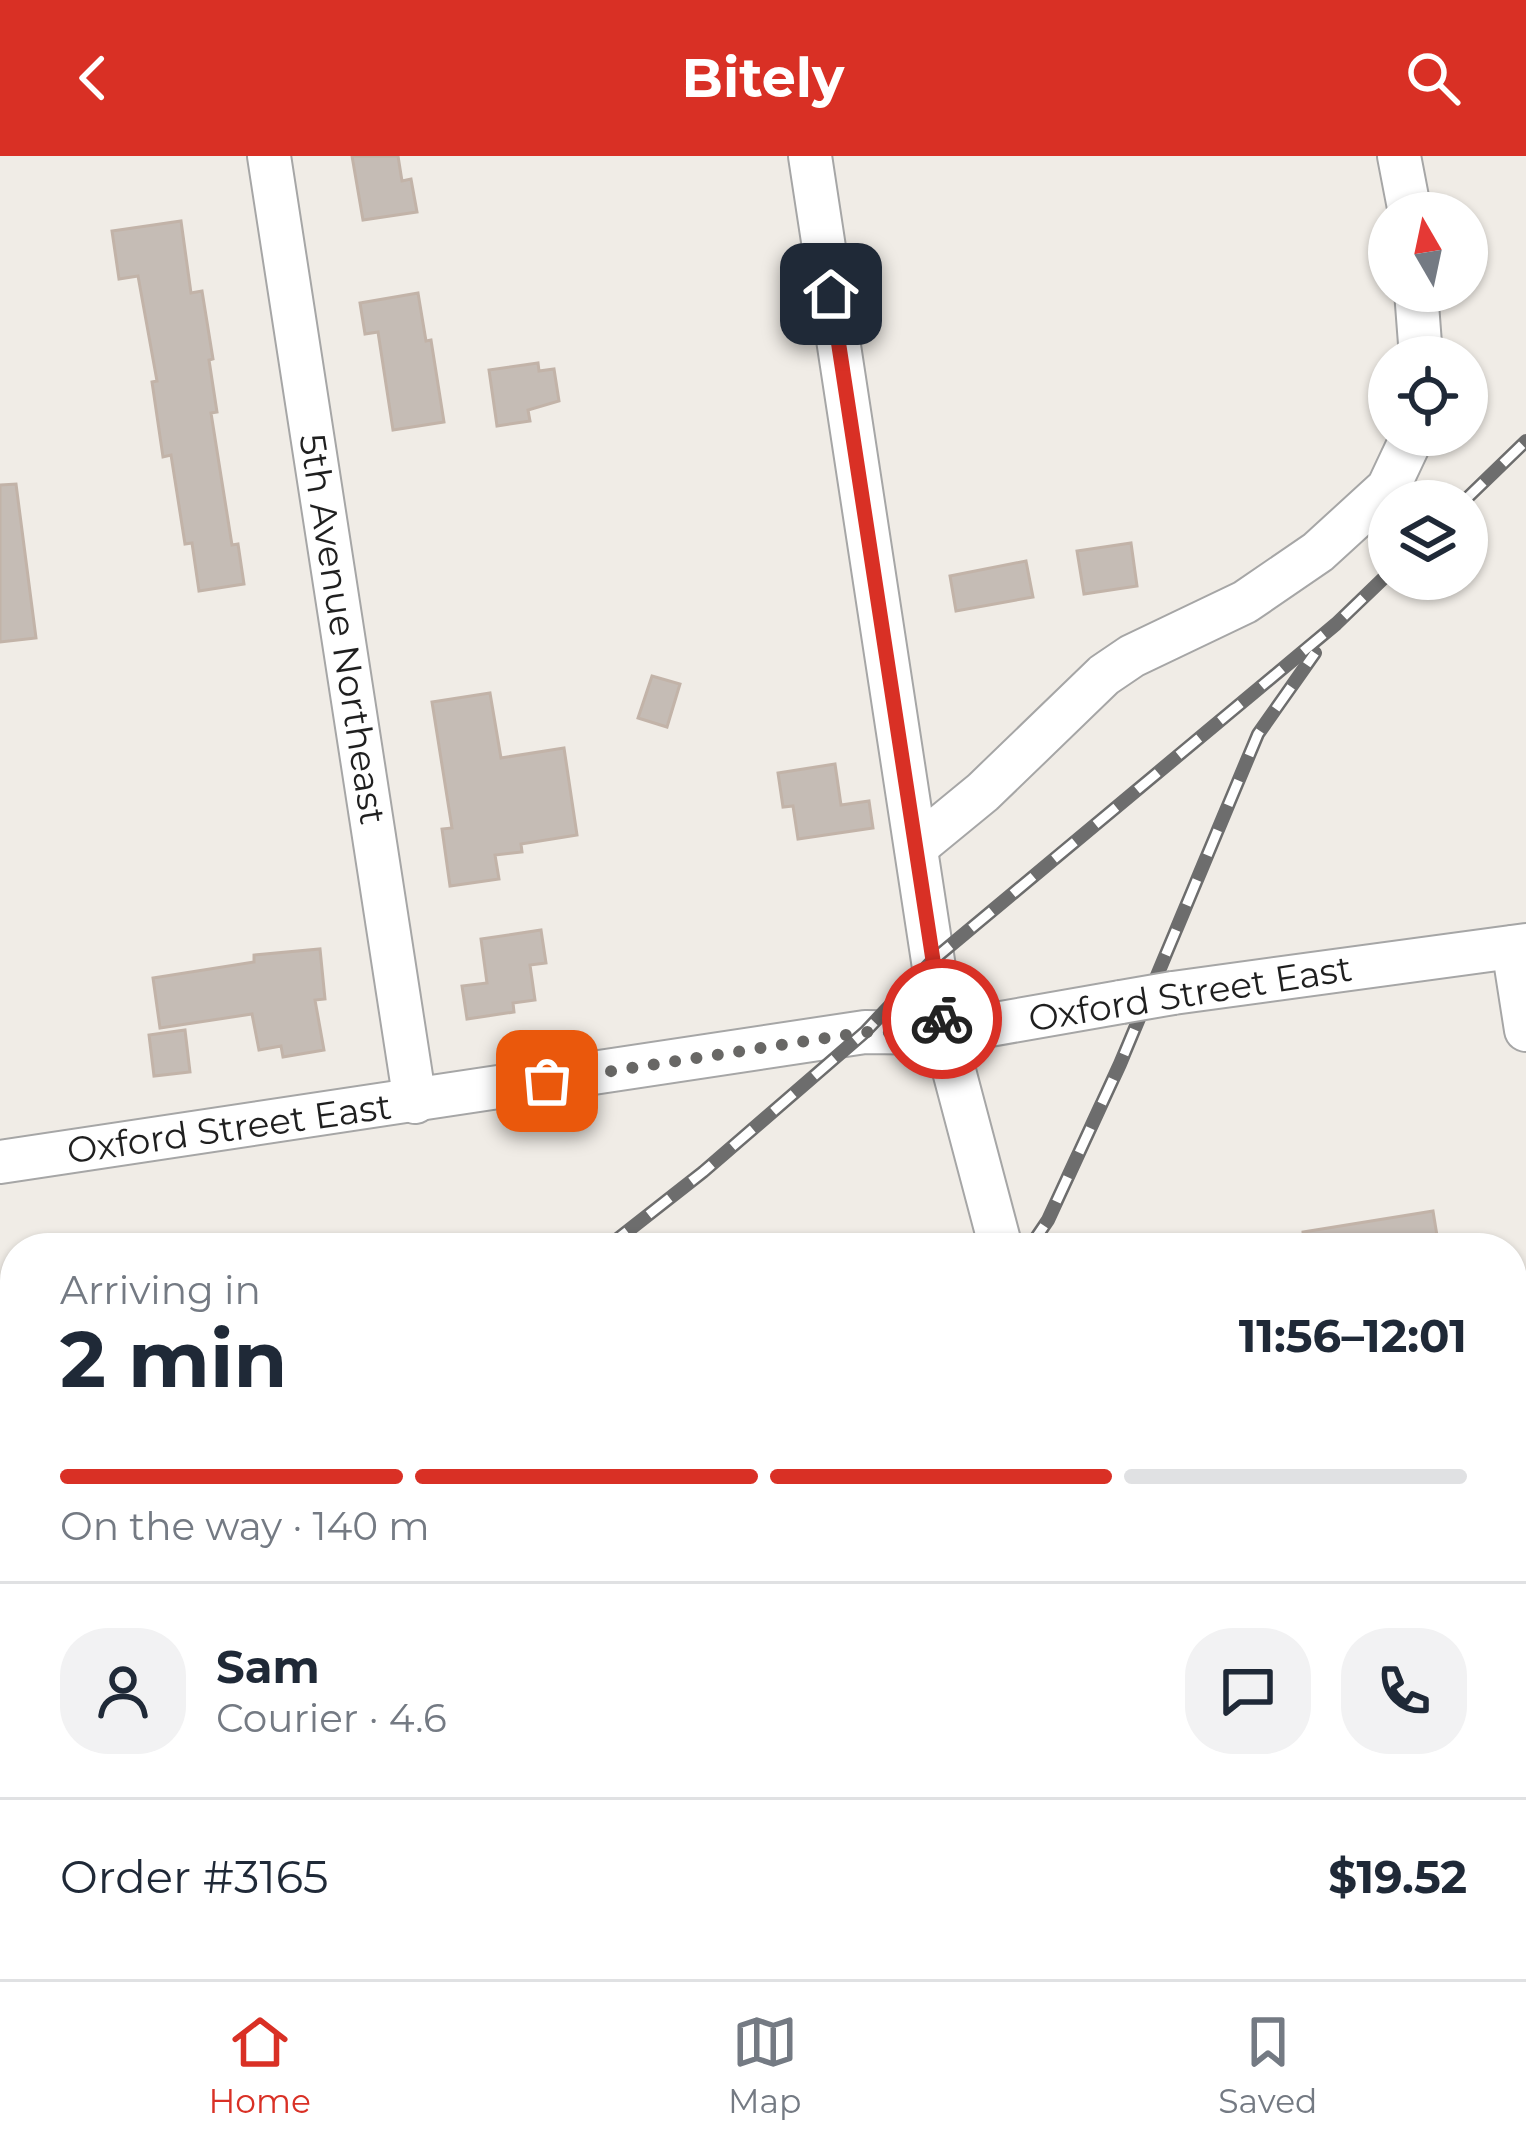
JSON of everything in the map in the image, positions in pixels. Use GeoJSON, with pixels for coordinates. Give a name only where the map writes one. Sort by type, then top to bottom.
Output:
{"type":"FeatureCollection","features":[{"type":"Feature","properties":{"kind":"street","name":"5th Avenue Northeast"},"geometry":{"type":"LineString","coordinates":[[268,156],[416,1102]]}},
{"type":"Feature","properties":{"kind":"street"},"geometry":{"type":"LineString","coordinates":[[810,156],[944,1033],[997,1233]]}},
{"type":"Feature","properties":{"kind":"street"},"geometry":{"type":"LineString","coordinates":[[1399,156],[1406,192]]}},
{"type":"Feature","properties":{"kind":"street"},"geometry":{"type":"LineString","coordinates":[[916,847],[983,792],[1104,675],[1132,656],[1245,602],[1318,552],[1388,488],[1403,456]]}},
{"type":"Feature","properties":{"kind":"street","name":"Oxford Street East"},"geometry":{"type":"LineString","coordinates":[[0,1162],[865,1032],[944,1033],[1173,993],[1520,946]]}},
{"type":"Feature","properties":{"kind":"street"},"geometry":{"type":"LineString","coordinates":[[1520,946],[1526,1030]]}},
{"type":"Feature","properties":{"kind":"building"},"geometry":{"type":"Polygon","coordinates":[[[352,156],[398,156],[402,181],[411,179],[417,212],[363,220],[352,156]]]}},
{"type":"Feature","properties":{"kind":"building"},"geometry":{"type":"Polygon","coordinates":[[[181,221],[191,293],[202,291],[217,412],[211,413],[232,545],[238,544],[244,584],[199,591],[192,543],[185,544],[171,455],[163,457],[152,382],[157,381],[138,276],[119,279],[112,231],[181,221]]]}},
{"type":"Feature","properties":{"kind":"building"},"geometry":{"type":"Polygon","coordinates":[[[418,293],[444,422],[393,430],[378,332],[365,334],[360,303],[418,293]]]}},
{"type":"Feature","properties":{"kind":"building"},"geometry":{"type":"Polygon","coordinates":[[[538,363],[539,371],[554,369],[559,401],[528,410],[530,421],[497,426],[489,370],[538,363]]]}},
{"type":"Feature","properties":{"kind":"building"},"geometry":{"type":"Polygon","coordinates":[[[16,484],[36,638],[0,642],[0,485],[16,484]]]}},
{"type":"Feature","properties":{"kind":"building"},"geometry":{"type":"Polygon","coordinates":[[[1131,543],[1137,586],[1084,594],[1077,551],[1131,543]]]}},
{"type":"Feature","properties":{"kind":"building"},"geometry":{"type":"Polygon","coordinates":[[[1026,561],[1033,597],[956,611],[950,576],[1026,561]]]}},
{"type":"Feature","properties":{"kind":"building"},"geometry":{"type":"Polygon","coordinates":[[[652,676],[680,684],[667,727],[638,718],[652,676]]]}},
{"type":"Feature","properties":{"kind":"building"},"geometry":{"type":"Polygon","coordinates":[[[490,693],[501,758],[564,748],[577,835],[521,844],[522,852],[495,855],[499,879],[450,886],[442,829],[452,828],[432,702],[490,693]]]}},
{"type":"Feature","properties":{"kind":"building"},"geometry":{"type":"Polygon","coordinates":[[[835,764],[841,805],[869,801],[873,828],[798,839],[793,806],[783,807],[778,773],[835,764]]]}},
{"type":"Feature","properties":{"kind":"building"},"geometry":{"type":"Polygon","coordinates":[[[541,930],[546,963],[530,965],[535,1000],[513,1003],[514,1012],[467,1019],[462,986],[487,983],[481,939],[541,930]]]}},
{"type":"Feature","properties":{"kind":"building"},"geometry":{"type":"Polygon","coordinates":[[[320,949],[325,999],[315,1000],[324,1050],[283,1057],[281,1046],[259,1050],[252,1014],[160,1028],[153,978],[254,962],[254,955],[320,949]]]}},
{"type":"Feature","properties":{"kind":"building"},"geometry":{"type":"Polygon","coordinates":[[[185,1030],[190,1072],[154,1076],[149,1035],[185,1030]]]}},
{"type":"Feature","properties":{"kind":"building"},"geometry":{"type":"Polygon","coordinates":[[[1433,1211],[1437,1233],[1303,1233],[1433,1211]]]}},
{"type":"Feature","properties":{"kind":"railway"},"geometry":{"type":"LineString","coordinates":[[1486,480],[1526,441]]}},
{"type":"Feature","properties":{"kind":"railway"},"geometry":{"type":"LineString","coordinates":[[625,1233],[865,1032],[933,960],[1368,593]]}},
{"type":"Feature","properties":{"kind":"railway"},"geometry":{"type":"LineString","coordinates":[[1039,1233],[1120,1064],[1258,734],[1315,653]]}},
{"type":"Feature","properties":{"kind":"way so far"},"geometry":{"type":"LineString","coordinates":[[547,1081],[865,1032],[944,1033],[942,1019]]}},
{"type":"Feature","properties":{"kind":"route"},"geometry":{"type":"LineString","coordinates":[[831,294],[942,1019]]}}]}
